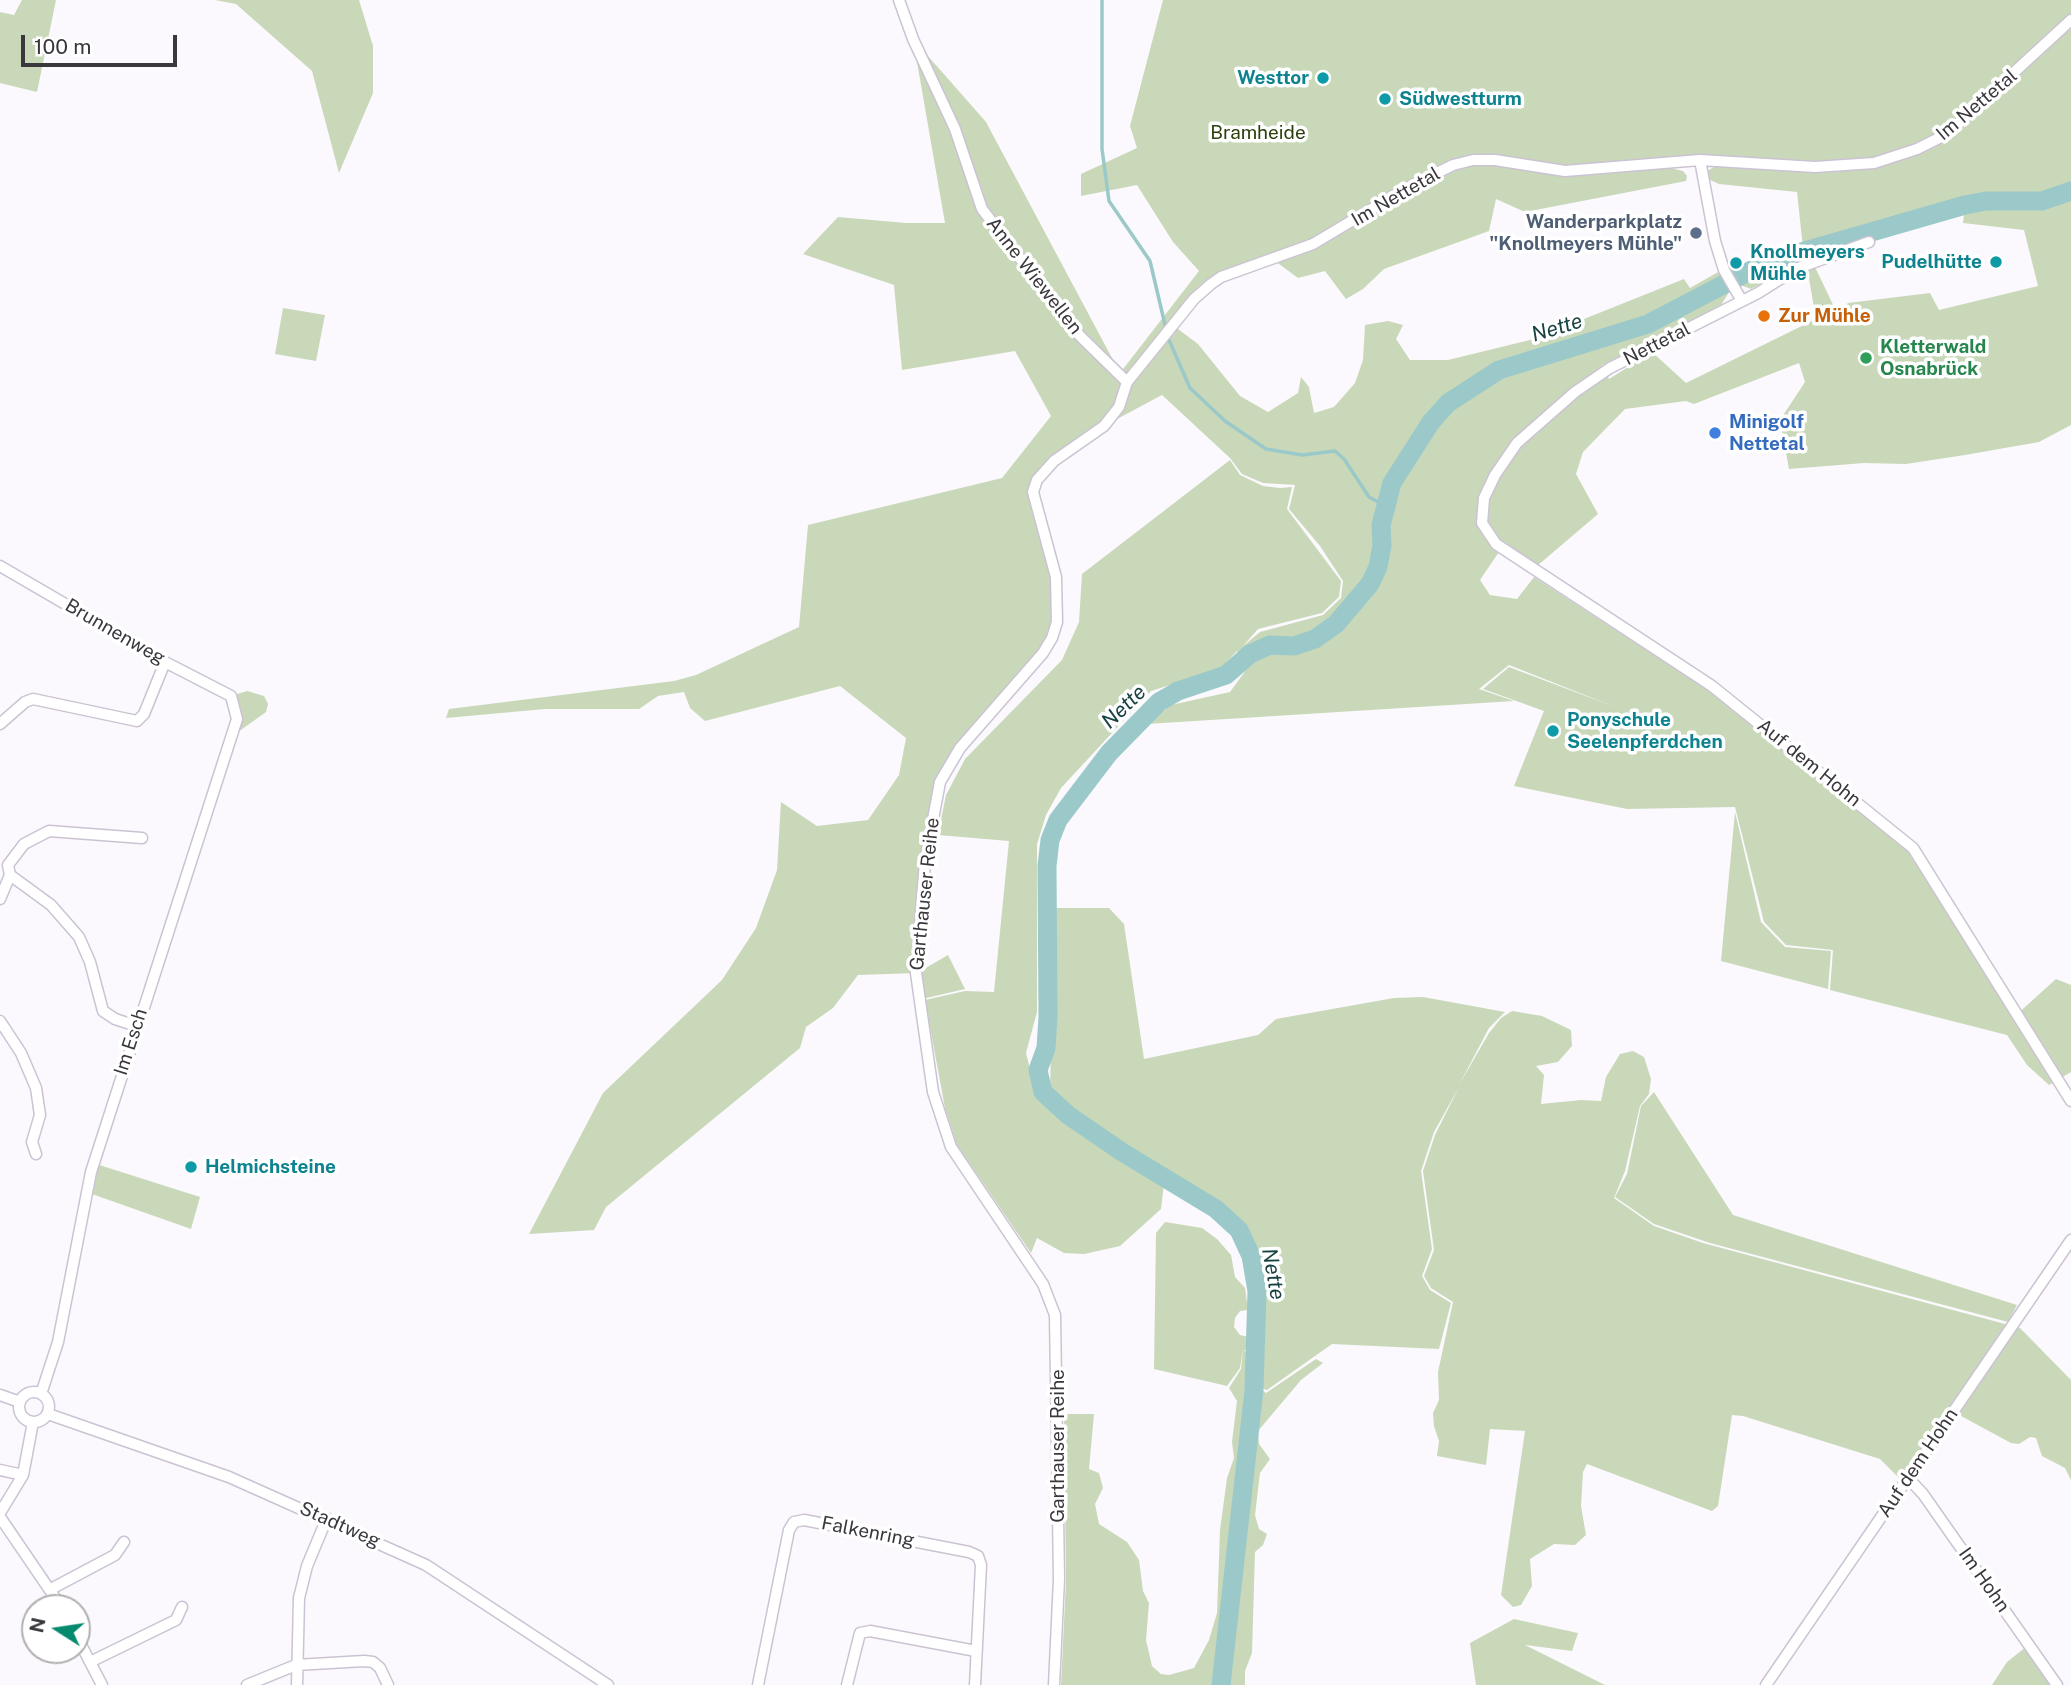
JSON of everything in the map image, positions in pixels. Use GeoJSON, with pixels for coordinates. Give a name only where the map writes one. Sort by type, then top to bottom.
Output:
{"type":"FeatureCollection","features":[{"type":"Feature","properties":{"kind":"street","name":"Anne Wiewellen"},"geometry":{"type":"LineString","coordinates":[[899,0],[913,39],[955,129],[982,209],[1080,336],[1127,382]]}},
{"type":"Feature","properties":{"kind":"street","name":"Im Nettetal"},"geometry":{"type":"LineString","coordinates":[[1142,367],[1194,299],[1221,277],[1313,244],[1405,189],[1453,165],[1473,160],[1496,160],[1564,170],[1700,160],[1846,167],[1874,163],[1917,149],[1956,126],[2071,20]]}},
{"type":"Feature","properties":{"kind":"street"},"geometry":{"type":"LineString","coordinates":[[1700,160],[1715,241],[1727,275],[1742,301]]}},
{"type":"Feature","properties":{"kind":"street","name":"Nettetal"},"geometry":{"type":"LineString","coordinates":[[1484,498],[1495,475],[1517,443],[1575,392],[1611,368],[1742,301],[1796,269],[1870,242]]}},
{"type":"Feature","properties":{"kind":"street","name":"Garthauser Reihe"},"geometry":{"type":"LineString","coordinates":[[1054,1685],[1059,1579],[1055,1315],[1043,1284],[958,1161],[937,1110],[917,989],[918,937],[925,862],[940,782],[960,748],[1043,653],[1057,622],[1059,606],[1056,577],[1033,492],[1037,480],[1054,461],[1104,426],[1119,407],[1127,382],[1142,367]]}},
{"type":"Feature","properties":{"kind":"street","name":"Auf dem Hohn"},"geometry":{"type":"LineString","coordinates":[[1484,498],[1482,523],[1496,544],[1712,686],[1913,848],[2071,1101]]}},
{"type":"Feature","properties":{"kind":"street","name":"Brunnenweg"},"geometry":{"type":"LineString","coordinates":[[0,566],[165,662],[231,696]]}},
{"type":"Feature","properties":{"kind":"street"},"geometry":{"type":"LineString","coordinates":[[0,724],[25,702],[33,699],[137,721],[144,714],[165,662]]}},
{"type":"Feature","properties":{"kind":"street","name":"Im Esch"},"geometry":{"type":"LineString","coordinates":[[40,1394],[58,1342],[90,1172],[237,719],[231,696]]}},
{"type":"Feature","properties":{"kind":"street"},"geometry":{"type":"LineString","coordinates":[[0,899],[6,867],[24,844],[49,831],[142,838]]}},
{"type":"Feature","properties":{"kind":"street"},"geometry":{"type":"LineString","coordinates":[[6,867],[51,905],[75,931],[90,962],[103,1011],[115,1019],[136,1026]]}},
{"type":"Feature","properties":{"kind":"street"},"geometry":{"type":"LineString","coordinates":[[0,1021],[21,1053],[36,1088],[40,1115],[33,1142],[36,1154]]}},
{"type":"Feature","properties":{"kind":"street","name":"Auf dem Hohn"},"geometry":{"type":"LineString","coordinates":[[1766,1685],[2071,1240]]}},
{"type":"Feature","properties":{"kind":"street"},"geometry":{"type":"LineString","coordinates":[[40,1394],[47,1400],[48,1413],[42,1420],[33,1422],[22,1415],[20,1402],[26,1395],[40,1394]]}},
{"type":"Feature","properties":{"kind":"street"},"geometry":{"type":"LineString","coordinates":[[0,1395],[20,1402]]}},
{"type":"Feature","properties":{"kind":"street","name":"Stadtweg"},"geometry":{"type":"LineString","coordinates":[[48,1413],[229,1477],[426,1564],[608,1685]]}},
{"type":"Feature","properties":{"kind":"street"},"geometry":{"type":"LineString","coordinates":[[33,1422],[23,1475],[0,1515],[54,1594]]}},
{"type":"Feature","properties":{"kind":"street"},"geometry":{"type":"LineString","coordinates":[[0,1470],[23,1475]]}},
{"type":"Feature","properties":{"kind":"street","name":"Im Hohn"},"geometry":{"type":"LineString","coordinates":[[1908,1478],[1923,1494],[2057,1685]]}},
{"type":"Feature","properties":{"kind":"street"},"geometry":{"type":"LineString","coordinates":[[297,1685],[299,1598],[307,1566],[327,1518]]}},
{"type":"Feature","properties":{"kind":"street","name":"Falkenring"},"geometry":{"type":"LineString","coordinates":[[758,1685],[789,1530],[794,1522],[804,1520],[978,1556],[981,1565],[975,1685]]}},
{"type":"Feature","properties":{"kind":"street"},"geometry":{"type":"LineString","coordinates":[[51,1589],[115,1555],[124,1542]]}},
{"type":"Feature","properties":{"kind":"street"},"geometry":{"type":"LineString","coordinates":[[91,1662],[176,1620],[181,1607]]}},
{"type":"Feature","properties":{"kind":"street"},"geometry":{"type":"LineString","coordinates":[[848,1685],[860,1633],[870,1631],[976,1651]]}},
{"type":"Feature","properties":{"kind":"street"},"geometry":{"type":"LineString","coordinates":[[247,1685],[296,1665],[373,1662],[380,1668],[388,1685]]}},
{"type":"Feature","properties":{"kind":"street"},"geometry":{"type":"LineString","coordinates":[[91,1664],[102,1685]]}},
{"type":"Feature","properties":{"kind":"green space"},"geometry":{"type":"Polygon","coordinates":[[[22,0],[56,0],[37,92],[0,83],[0,12],[14,15],[22,0]]]}},
{"type":"Feature","properties":{"kind":"green space"},"geometry":{"type":"Polygon","coordinates":[[[215,0],[359,0],[373,46],[373,93],[339,173],[312,71],[236,4],[215,0]]]}},
{"type":"Feature","properties":{"kind":"green space","name":"Bramheide"},"geometry":{"type":"Polygon","coordinates":[[[1163,0],[2071,0],[2071,425],[2039,442],[1965,455],[1906,464],[1864,463],[1789,469],[1780,420],[1805,382],[1799,363],[1694,404],[1686,401],[1625,409],[1583,452],[1576,474],[1598,514],[1537,566],[1505,543],[1480,580],[1490,595],[1517,599],[1534,577],[1706,689],[1906,849],[2014,1017],[2056,979],[2071,985],[2071,1072],[2049,1085],[2027,1065],[2007,1035],[1830,990],[1833,950],[1786,945],[1764,922],[1735,807],[1627,809],[1514,786],[1544,711],[1483,689],[1509,667],[1615,707],[1509,665],[1479,689],[1514,701],[1147,724],[1171,705],[1230,692],[1246,670],[1237,651],[1220,669],[1151,691],[1061,788],[1046,815],[1037,844],[1037,1012],[1026,1053],[1037,1097],[1120,1157],[1164,1183],[1161,1209],[1120,1246],[1084,1254],[1064,1253],[1037,1238],[1031,1253],[957,1145],[945,1108],[925,1000],[965,991],[994,992],[1009,841],[938,835],[946,795],[965,759],[1062,660],[1079,622],[1082,574],[1230,460],[1240,475],[1263,486],[1292,487],[1287,509],[1341,581],[1339,597],[1322,613],[1258,629],[1243,646],[1260,632],[1323,615],[1341,598],[1343,581],[1320,546],[1289,509],[1295,485],[1263,483],[1242,474],[1230,458],[1162,395],[1104,426],[1054,461],[1033,492],[1056,577],[1052,638],[971,735],[935,800],[917,973],[948,955],[965,989],[918,1000],[916,973],[858,975],[833,1008],[806,1027],[800,1048],[606,1207],[594,1230],[529,1234],[603,1093],[722,980],[756,928],[777,870],[781,802],[817,826],[868,820],[899,775],[906,738],[840,686],[705,721],[690,708],[684,692],[658,696],[639,709],[545,709],[446,718],[449,709],[674,681],[696,675],[799,627],[808,525],[1002,478],[1051,416],[1015,351],[902,370],[894,285],[803,254],[838,217],[906,223],[945,223],[913,39],[986,122],[1120,373],[1199,271],[1173,242],[1137,185],[1081,196],[1081,174],[1137,148],[1130,126],[1163,0]],[[1669,157],[1670,168],[1683,171],[1687,176],[1686,181],[1525,212],[1496,199],[1489,231],[1384,269],[1363,289],[1346,299],[1325,271],[1298,278],[1271,258],[1221,277],[1174,326],[1198,344],[1240,396],[1268,412],[1298,393],[1301,377],[1309,387],[1314,413],[1334,407],[1355,383],[1363,360],[1365,325],[1388,321],[1403,325],[1396,339],[1410,360],[1448,360],[1534,339],[1684,279],[1690,288],[1720,271],[1731,289],[1721,305],[1601,366],[1609,379],[1652,352],[1686,383],[1816,319],[1807,267],[1814,265],[1837,313],[1848,303],[1930,293],[1939,310],[2038,286],[2024,230],[1963,223],[1965,205],[1982,201],[1965,200],[1803,248],[1797,192],[1719,184],[1708,179],[1706,172],[1715,166],[1716,157],[1669,157]]]}},
{"type":"Feature","properties":{"kind":"green space"},"geometry":{"type":"Polygon","coordinates":[[[1956,210],[1955,216],[1868,239],[1794,266],[1751,289],[1738,284],[1768,266],[1956,210]]]}},
{"type":"Feature","properties":{"kind":"green space"},"geometry":{"type":"Polygon","coordinates":[[[283,308],[325,315],[316,361],[275,354],[283,308]]]}},
{"type":"Feature","properties":{"kind":"green space"},"geometry":{"type":"Polygon","coordinates":[[[247,691],[264,696],[268,704],[266,712],[231,737],[237,719],[231,696],[247,691]]]}},
{"type":"Feature","properties":{"kind":"green space"},"geometry":{"type":"Polygon","coordinates":[[[1735,812],[1761,922],[1785,947],[1831,951],[1828,989],[1721,961],[1735,812]]]}},
{"type":"Feature","properties":{"kind":"green space"},"geometry":{"type":"Polygon","coordinates":[[[1054,908],[1109,908],[1124,924],[1144,1059],[1258,1035],[1276,1019],[1394,998],[1423,997],[1505,1012],[1489,1028],[1459,1085],[1489,1033],[1501,1018],[1512,1011],[1542,1016],[1571,1030],[1572,1046],[1558,1062],[1536,1066],[1544,1075],[1541,1104],[1601,1101],[1606,1077],[1620,1054],[1633,1051],[1644,1057],[1651,1079],[1649,1094],[1640,1106],[1625,1171],[1614,1198],[1654,1226],[1703,1243],[2020,1328],[2071,1380],[2071,1480],[2065,1468],[2042,1456],[2036,1438],[2030,1437],[2019,1444],[2011,1443],[1950,1410],[1899,1478],[1880,1459],[1743,1416],[1732,1415],[1718,1506],[1712,1511],[1587,1464],[1583,1472],[1581,1506],[1586,1535],[1575,1545],[1554,1544],[1530,1559],[1532,1586],[1521,1605],[1513,1607],[1501,1595],[1525,1431],[1490,1429],[1486,1465],[1437,1456],[1439,1441],[1433,1413],[1439,1400],[1438,1372],[1453,1302],[1431,1288],[1424,1276],[1434,1250],[1423,1171],[1435,1135],[1459,1087],[1434,1132],[1421,1171],[1432,1249],[1422,1276],[1430,1290],[1451,1303],[1439,1349],[1332,1344],[1267,1390],[1261,1388],[1264,1310],[1258,1268],[1248,1239],[1229,1215],[1056,1100],[1050,1091],[1054,908]]]}},
{"type":"Feature","properties":{"kind":"green space"},"geometry":{"type":"Polygon","coordinates":[[[1654,1092],[1733,1215],[2017,1305],[2008,1322],[1710,1243],[1654,1224],[1615,1197],[1627,1174],[1641,1106],[1654,1092]]]}},
{"type":"Feature","properties":{"kind":"green space"},"geometry":{"type":"Polygon","coordinates":[[[93,1163],[200,1197],[191,1229],[89,1193],[93,1163]]]}},
{"type":"Feature","properties":{"kind":"green space"},"geometry":{"type":"Polygon","coordinates":[[[1165,1222],[1202,1228],[1217,1239],[1231,1255],[1235,1277],[1245,1288],[1248,1310],[1240,1311],[1235,1318],[1234,1327],[1240,1335],[1249,1337],[1248,1350],[1244,1350],[1252,1358],[1261,1389],[1266,1393],[1316,1359],[1323,1363],[1301,1380],[1258,1431],[1259,1444],[1270,1459],[1260,1473],[1255,1515],[1259,1529],[1267,1534],[1263,1545],[1255,1552],[1252,1653],[1245,1671],[1245,1685],[1061,1685],[1066,1581],[1064,1414],[1094,1414],[1089,1469],[1099,1473],[1103,1488],[1095,1504],[1099,1524],[1127,1542],[1139,1560],[1143,1591],[1149,1603],[1146,1640],[1152,1666],[1161,1674],[1169,1675],[1194,1668],[1209,1640],[1217,1613],[1220,1530],[1227,1478],[1234,1458],[1232,1442],[1237,1401],[1229,1388],[1241,1369],[1243,1349],[1240,1368],[1227,1386],[1154,1369],[1156,1233],[1165,1222]]]}},
{"type":"Feature","properties":{"kind":"green space"},"geometry":{"type":"Polygon","coordinates":[[[1514,1619],[1578,1633],[1572,1651],[1525,1645],[1605,1685],[1476,1685],[1470,1643],[1514,1619]]]}},
{"type":"Feature","properties":{"kind":"green space"},"geometry":{"type":"Polygon","coordinates":[[[2026,1647],[2054,1685],[1992,1685],[2007,1662],[2026,1647]]]}},
{"type":"Feature","properties":{"kind":"waterway"},"geometry":{"type":"LineString","coordinates":[[1102,0],[1102,149],[1109,201],[1150,261],[1166,329]]}},
{"type":"Feature","properties":{"kind":"waterway","name":"Nette"},"geometry":{"type":"LineString","coordinates":[[1221,1685],[1254,1390],[1257,1291],[1251,1256],[1239,1230],[1216,1209],[1122,1152],[1068,1115],[1043,1092],[1038,1070],[1046,1048],[1048,1017],[1047,866],[1050,840],[1058,820],[1109,753],[1159,702],[1178,691],[1226,675],[1250,654],[1270,645],[1294,646],[1315,639],[1336,624],[1370,584],[1378,567],[1382,545],[1381,525],[1392,483],[1431,422],[1448,403],[1499,370],[1648,324],[1767,262],[1965,205],[1986,201],[2042,201],[2071,191]]}},
{"type":"Feature","properties":{"kind":"waterway"},"geometry":{"type":"LineString","coordinates":[[1169,340],[1190,388],[1225,421],[1266,449],[1302,455],[1335,451],[1344,459],[1369,497],[1384,505]]}},
{"type":"Feature","properties":{"kind":"place","name":"Westtor"},"geometry":{"type":"Point","coordinates":[1323,78]}},
{"type":"Feature","properties":{"kind":"place","name":"Südwestturm"},"geometry":{"type":"Point","coordinates":[1385,99]}},
{"type":"Feature","properties":{"kind":"place","name":"Wanderparkplatz \"Knollmeyers Mühle\""},"geometry":{"type":"Point","coordinates":[1696,233]}},
{"type":"Feature","properties":{"kind":"place","name":"Pudelhütte"},"geometry":{"type":"Point","coordinates":[1996,262]}},
{"type":"Feature","properties":{"kind":"place","name":"Knollmeyers Mühle"},"geometry":{"type":"Point","coordinates":[1736,263]}},
{"type":"Feature","properties":{"kind":"place","name":"Zur Mühle"},"geometry":{"type":"Point","coordinates":[1764,316]}},
{"type":"Feature","properties":{"kind":"place","name":"Kletterwald Osnabrück"},"geometry":{"type":"Point","coordinates":[1866,358]}},
{"type":"Feature","properties":{"kind":"place","name":"Minigolf Nettetal"},"geometry":{"type":"Point","coordinates":[1715,433]}},
{"type":"Feature","properties":{"kind":"place","name":"Ponyschule Seelenpferdchen"},"geometry":{"type":"Point","coordinates":[1553,731]}},
{"type":"Feature","properties":{"kind":"place","name":"Helmichsteine"},"geometry":{"type":"Point","coordinates":[191,1167]}}]}
